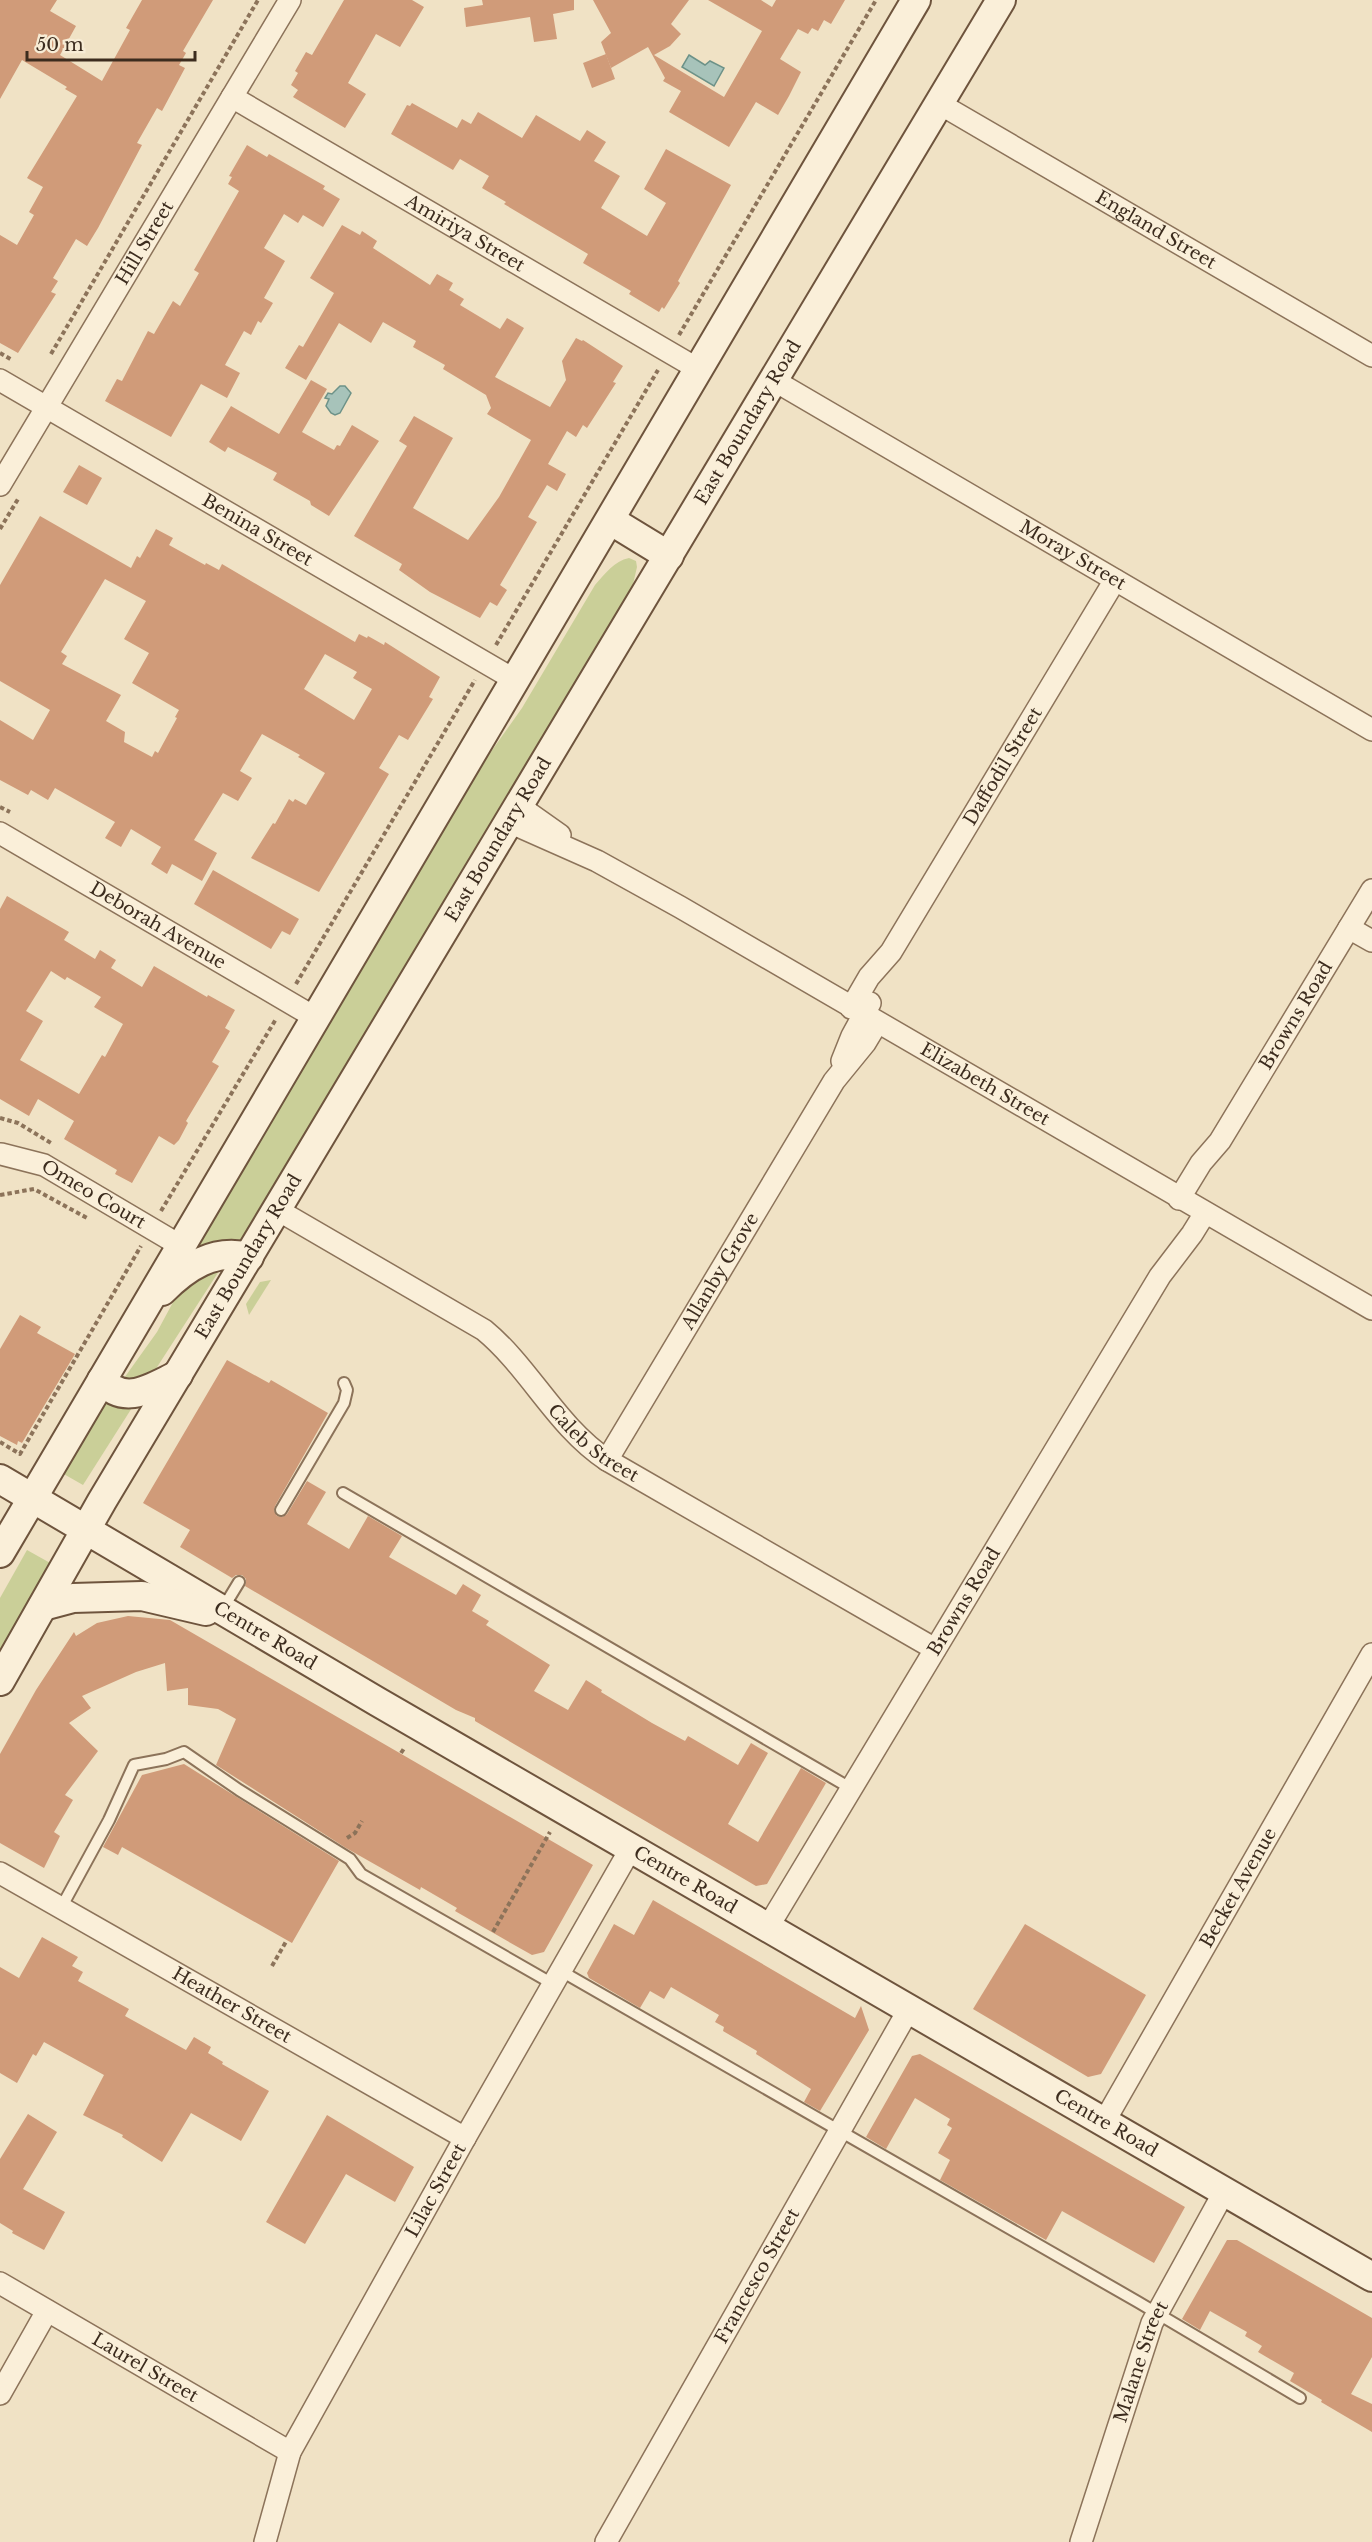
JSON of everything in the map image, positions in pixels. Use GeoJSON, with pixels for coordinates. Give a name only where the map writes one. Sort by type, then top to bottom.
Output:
{"type":"FeatureCollection","features":[{"type":"Feature","properties":{"kind":"main road"},"geometry":{"type":"LineString","coordinates":[[0,1553],[916,0]]}},
{"type":"Feature","properties":{"kind":"main road","name":"East Boundary Road"},"geometry":{"type":"LineString","coordinates":[[0,1681],[86,1530],[276,1209],[775,381],[1001,0]]}},
{"type":"Feature","properties":{"kind":"main road"},"geometry":{"type":"LineString","coordinates":[[610,520],[669,556]]}},
{"type":"Feature","properties":{"kind":"main road"},"geometry":{"type":"LineString","coordinates":[[138,1320],[171,1282],[193,1266],[225,1253],[249,1257]]}},
{"type":"Feature","properties":{"kind":"main road"},"geometry":{"type":"LineString","coordinates":[[102,1380],[109,1388],[124,1395],[133,1394],[178,1374]]}},
{"type":"Feature","properties":{"kind":"main road","name":"Centre Road"},"geometry":{"type":"LineString","coordinates":[[0,1479],[227,1614],[1372,2277]]}},
{"type":"Feature","properties":{"kind":"main road"},"geometry":{"type":"LineString","coordinates":[[43,1606],[74,1598],[142,1596],[227,1614]]}},
{"type":"Feature","properties":{"kind":"street","name":"Hill Street"},"geometry":{"type":"LineString","coordinates":[[0,485],[290,0]]}},
{"type":"Feature","properties":{"kind":"street","name":"Amiriya Street"},"geometry":{"type":"LineString","coordinates":[[232,97],[698,369]]}},
{"type":"Feature","properties":{"kind":"street","name":"England Street"},"geometry":{"type":"LineString","coordinates":[[940,104],[1372,357]]}},
{"type":"Feature","properties":{"kind":"street","name":"Benina Street"},"geometry":{"type":"LineString","coordinates":[[0,380],[515,680]]}},
{"type":"Feature","properties":{"kind":"street","name":"Moray Street"},"geometry":{"type":"LineString","coordinates":[[775,381],[1372,730]]}},
{"type":"Feature","properties":{"kind":"street","name":"Daffodil Street"},"geometry":{"type":"LineString","coordinates":[[864,1015],[869,977],[891,952],[1116,580]]}},
{"type":"Feature","properties":{"kind":"street","name":"Elizabeth Street"},"geometry":{"type":"LineString","coordinates":[[514,814],[680,907],[1372,1310]]}},
{"type":"Feature","properties":{"kind":"street","name":"Deborah Avenue"},"geometry":{"type":"LineString","coordinates":[[0,833],[316,1018]]}},
{"type":"Feature","properties":{"kind":"street","name":"Browns Road"},"geometry":{"type":"LineString","coordinates":[[768,1927],[1160,1276],[1192,1206],[1201,1163],[1220,1141],[1372,890]]}},
{"type":"Feature","properties":{"kind":"street"},"geometry":{"type":"LineString","coordinates":[[1349,927],[1372,941]]}},
{"type":"Feature","properties":{"kind":"street","name":"Allanby Grove"},"geometry":{"type":"LineString","coordinates":[[606,1460],[834,1081],[864,1015]]}},
{"type":"Feature","properties":{"kind":"street","name":"Omeo Court"},"geometry":{"type":"LineString","coordinates":[[1,1154],[44,1165],[181,1246]]}},
{"type":"Feature","properties":{"kind":"street","name":"Caleb Street"},"geometry":{"type":"LineString","coordinates":[[276,1209],[484,1330],[501,1346],[581,1441],[606,1460],[934,1649]]}},
{"type":"Feature","properties":{"kind":"street","name":"Becket Avenue"},"geometry":{"type":"LineString","coordinates":[[1104,2122],[1372,1654]]}},
{"type":"Feature","properties":{"kind":"street","name":"Lilac Street"},"geometry":{"type":"LineString","coordinates":[[265,2542],[290,2452],[465,2138],[631,1848]]}},
{"type":"Feature","properties":{"kind":"street","name":"Heather Street"},"geometry":{"type":"LineString","coordinates":[[0,1873],[465,2138]]}},
{"type":"Feature","properties":{"kind":"street","name":"Francesco Street"},"geometry":{"type":"LineString","coordinates":[[606,2542],[909,2009]]}},
{"type":"Feature","properties":{"kind":"street","name":"Malane Street"},"geometry":{"type":"LineString","coordinates":[[1081,2542],[1157,2314],[1224,2192]]}},
{"type":"Feature","properties":{"kind":"street","name":"Laurel Street"},"geometry":{"type":"LineString","coordinates":[[0,2283],[290,2452]]}},
{"type":"Feature","properties":{"kind":"street"},"geometry":{"type":"LineString","coordinates":[[0,2394],[47,2312]]}},
{"type":"Feature","properties":{"kind":"lane"},"geometry":{"type":"LineString","coordinates":[[281,1510],[344,1403],[347,1390],[344,1383]]}},
{"type":"Feature","properties":{"kind":"lane"},"geometry":{"type":"LineString","coordinates":[[344,1492],[852,1789]]}},
{"type":"Feature","properties":{"kind":"lane"},"geometry":{"type":"LineString","coordinates":[[227,1614],[239,1582]]}},
{"type":"Feature","properties":{"kind":"lane"},"geometry":{"type":"LineString","coordinates":[[61,1908],[109,1820],[134,1765],[166,1759],[184,1752],[239,1790],[350,1859],[361,1874],[486,1946],[557,1978],[839,2132],[1300,2398]]}},
{"type":"Feature","properties":{"kind":"path"},"geometry":{"type":"LineString","coordinates":[[50,355],[258,0]]}},
{"type":"Feature","properties":{"kind":"path"},"geometry":{"type":"LineString","coordinates":[[0,1442],[20,1454],[139,1248],[287,1001],[876,0]]}},
{"type":"Feature","properties":{"kind":"path"},"geometry":{"type":"LineString","coordinates":[[0,1195],[34,1189],[90,1220]]}},
{"type":"Feature","properties":{"kind":"path"},"geometry":{"type":"LineString","coordinates":[[129,1243],[139,1248]]}},
{"type":"Feature","properties":{"kind":"path"},"geometry":{"type":"LineString","coordinates":[[401,1753],[405,1747]]}},
{"type":"Feature","properties":{"kind":"path"},"geometry":{"type":"LineString","coordinates":[[334,1848],[355,1833],[362,1821]]}},
{"type":"Feature","properties":{"kind":"path"},"geometry":{"type":"LineString","coordinates":[[486,1946],[550,1832]]}},
{"type":"Feature","properties":{"kind":"path"},"geometry":{"type":"LineString","coordinates":[[272,1966],[287,1940]]}},
{"type":"Feature","properties":{"kind":"green space"},"geometry":{"type":"Polygon","coordinates":[[[629,558],[636,561],[637,567],[631,593],[245,1240],[198,1253],[193,1248],[468,784],[522,708],[595,585],[614,565],[629,558]]]}},
{"type":"Feature","properties":{"kind":"green space"},"geometry":{"type":"Polygon","coordinates":[[[221,1268],[150,1378],[122,1381],[157,1332],[178,1293],[197,1279],[221,1268]]]}},
{"type":"Feature","properties":{"kind":"green space"},"geometry":{"type":"Polygon","coordinates":[[[271,1280],[249,1315],[246,1304],[260,1282],[271,1280]]]}},
{"type":"Feature","properties":{"kind":"green space"},"geometry":{"type":"Polygon","coordinates":[[[103,1401],[135,1403],[83,1485],[62,1473],[103,1401]]]}},
{"type":"Feature","properties":{"kind":"green space"},"geometry":{"type":"Polygon","coordinates":[[[27,1550],[52,1564],[0,1657],[0,1598],[27,1550]]]}},
{"type":"Feature","properties":{"kind":"water"},"geometry":{"type":"Polygon","coordinates":[[[689,55],[705,65],[710,61],[724,68],[714,86],[682,67],[689,55]]]}},
{"type":"Feature","properties":{"kind":"water"},"geometry":{"type":"Polygon","coordinates":[[[340,386],[345,386],[351,393],[340,413],[335,415],[326,406],[329,399],[325,398],[328,393],[332,394],[340,386]]]}},
{"type":"Feature","properties":{"kind":"building"},"geometry":{"type":"Polygon","coordinates":[[[0,0],[57,0],[50,11],[76,26],[60,55],[102,81],[130,30],[126,28],[142,0],[213,0],[183,51],[186,53],[179,65],[185,68],[162,111],[157,108],[137,143],[142,145],[98,228],[87,246],[76,239],[53,278],[58,281],[51,292],[56,294],[18,353],[0,343],[0,235],[17,245],[34,215],[29,212],[43,187],[27,178],[77,96],[65,89],[67,87],[22,60],[0,99],[0,0]]]}},
{"type":"Feature","properties":{"kind":"building"},"geometry":{"type":"Polygon","coordinates":[[[344,0],[412,0],[424,7],[400,47],[376,34],[348,83],[366,94],[345,128],[293,97],[298,90],[291,85],[298,73],[295,71],[306,52],[312,55],[344,0]]]}},
{"type":"Feature","properties":{"kind":"building"},"geometry":{"type":"Polygon","coordinates":[[[482,0],[574,0],[574,10],[553,14],[557,39],[534,42],[530,17],[466,27],[464,8],[483,5],[482,0]]]}},
{"type":"Feature","properties":{"kind":"building"},"geometry":{"type":"Polygon","coordinates":[[[593,0],[689,0],[671,24],[681,34],[670,46],[654,55],[724,97],[762,31],[708,0],[761,0],[772,7],[776,0],[845,0],[831,24],[824,20],[818,31],[812,28],[808,34],[798,29],[780,59],[801,72],[778,115],[756,102],[729,147],[669,112],[681,91],[663,81],[665,78],[648,47],[611,68],[601,42],[611,33],[593,0]]]}},
{"type":"Feature","properties":{"kind":"building"},"geometry":{"type":"Polygon","coordinates":[[[606,54],[615,79],[592,88],[583,63],[606,54]]]}},
{"type":"Feature","properties":{"kind":"building"},"geometry":{"type":"Polygon","coordinates":[[[412,103],[457,128],[462,119],[471,124],[478,112],[522,138],[536,115],[580,141],[587,130],[606,142],[594,161],[620,176],[601,208],[647,236],[666,203],[644,189],[666,149],[731,185],[678,281],[680,283],[664,309],[662,307],[659,312],[629,294],[631,291],[583,263],[588,254],[504,204],[506,202],[482,188],[489,176],[460,159],[453,170],[391,134],[407,105],[410,106],[412,103]]]}},
{"type":"Feature","properties":{"kind":"building"},"geometry":{"type":"Polygon","coordinates":[[[247,145],[267,157],[269,154],[325,186],[323,189],[340,199],[323,227],[303,215],[298,223],[284,214],[264,248],[285,261],[264,298],[273,303],[261,323],[258,321],[251,335],[244,331],[225,365],[240,373],[227,398],[201,384],[171,437],[105,401],[117,379],[122,381],[148,331],[154,334],[173,301],[180,306],[199,273],[194,270],[239,191],[228,184],[232,177],[229,176],[247,145]]]}},
{"type":"Feature","properties":{"kind":"building"},"geometry":{"type":"Polygon","coordinates":[[[342,225],[360,235],[362,231],[377,241],[373,248],[430,285],[437,274],[453,283],[449,290],[464,299],[460,305],[500,329],[507,318],[524,328],[495,377],[550,407],[566,380],[562,361],[576,338],[583,340],[623,366],[613,382],[616,383],[587,428],[583,425],[576,437],[567,431],[548,464],[566,474],[557,491],[547,485],[528,517],[537,522],[500,585],[507,590],[497,606],[490,602],[480,618],[430,592],[399,570],[402,564],[354,536],[407,446],[399,441],[414,416],[453,438],[413,508],[468,540],[499,497],[531,440],[487,414],[491,408],[486,395],[443,369],[445,365],[413,347],[416,341],[383,322],[371,343],[339,323],[306,380],[285,368],[299,345],[303,347],[334,293],[310,278],[342,225]]]}},
{"type":"Feature","properties":{"kind":"building"},"geometry":{"type":"Polygon","coordinates":[[[311,380],[327,389],[302,432],[334,450],[337,445],[340,446],[352,425],[379,441],[329,516],[311,505],[310,501],[273,480],[277,473],[228,447],[225,452],[209,442],[231,406],[279,434],[311,380]]]}},
{"type":"Feature","properties":{"kind":"building"},"geometry":{"type":"Polygon","coordinates":[[[79,465],[102,478],[87,505],[63,492],[79,465]]]}},
{"type":"Feature","properties":{"kind":"building"},"geometry":{"type":"Polygon","coordinates":[[[40,516],[131,568],[137,556],[140,558],[156,529],[173,538],[169,545],[205,565],[206,563],[219,570],[222,564],[355,642],[359,634],[384,645],[385,642],[440,677],[429,697],[433,699],[408,740],[399,735],[379,768],[389,774],[319,892],[251,858],[289,799],[293,802],[295,799],[306,805],[325,773],[298,757],[300,755],[262,734],[240,771],[252,778],[238,801],[223,793],[194,840],[217,853],[202,881],[172,864],[167,874],[151,864],[161,847],[131,829],[121,847],[105,838],[115,822],[55,788],[48,800],[31,790],[28,795],[0,780],[0,720],[33,740],[50,710],[0,681],[0,585],[40,516]],[[105,579],[61,652],[67,656],[62,664],[121,695],[106,721],[125,732],[124,742],[152,757],[155,751],[158,753],[179,710],[132,683],[149,653],[124,639],[146,601],[105,579]],[[325,654],[304,689],[354,720],[372,689],[353,678],[357,672],[325,654]]]}},
{"type":"Feature","properties":{"kind":"building"},"geometry":{"type":"Polygon","coordinates":[[[213,870],[299,919],[290,935],[282,931],[271,949],[194,904],[213,870]]]}},
{"type":"Feature","properties":{"kind":"building"},"geometry":{"type":"Polygon","coordinates":[[[7,896],[69,932],[64,940],[95,959],[100,950],[116,960],[111,968],[142,987],[154,966],[207,997],[208,995],[235,1010],[225,1028],[230,1031],[212,1062],[219,1066],[186,1121],[188,1123],[179,1140],[174,1145],[159,1136],[132,1183],[115,1174],[117,1170],[64,1139],[74,1121],[38,1099],[29,1116],[0,1099],[0,909],[7,896]],[[51,971],[26,1011],[43,1021],[20,1060],[79,1094],[102,1055],[105,1057],[123,1024],[94,1007],[101,997],[67,977],[65,980],[51,971]]]}},
{"type":"Feature","properties":{"kind":"building"},"geometry":{"type":"Polygon","coordinates":[[[20,1315],[41,1327],[37,1333],[75,1354],[22,1443],[18,1441],[17,1445],[0,1436],[0,1349],[20,1315]]]}},
{"type":"Feature","properties":{"kind":"building"},"geometry":{"type":"Polygon","coordinates":[[[227,1360],[269,1383],[271,1380],[328,1413],[275,1506],[274,1511],[277,1516],[282,1517],[287,1514],[307,1481],[326,1492],[307,1524],[349,1549],[368,1516],[402,1536],[389,1557],[456,1595],[463,1584],[481,1595],[472,1611],[489,1621],[486,1625],[550,1665],[534,1691],[568,1710],[586,1680],[602,1690],[601,1692],[652,1723],[685,1741],[688,1736],[738,1765],[751,1743],[768,1753],[728,1824],[758,1842],[801,1768],[826,1783],[767,1884],[756,1886],[475,1721],[475,1718],[456,1710],[245,1586],[246,1579],[242,1575],[232,1578],[180,1547],[190,1530],[143,1503],[227,1360]]]}},
{"type":"Feature","properties":{"kind":"building"},"geometry":{"type":"Polygon","coordinates":[[[128,1616],[170,1620],[593,1865],[544,1952],[532,1955],[516,1946],[455,1911],[457,1908],[421,1887],[420,1890],[346,1848],[216,1765],[236,1719],[218,1709],[188,1705],[188,1688],[167,1691],[165,1663],[136,1672],[82,1696],[91,1708],[69,1723],[98,1751],[65,1795],[73,1800],[54,1832],[60,1836],[44,1868],[0,1843],[0,1754],[36,1690],[74,1632],[76,1636],[97,1623],[128,1616]]]}},
{"type":"Feature","properties":{"kind":"building"},"geometry":{"type":"Polygon","coordinates":[[[184,1764],[339,1861],[292,1943],[122,1847],[118,1855],[103,1847],[142,1775],[184,1764]]]}},
{"type":"Feature","properties":{"kind":"building"},"geometry":{"type":"Polygon","coordinates":[[[653,1900],[855,2018],[861,2006],[869,2030],[820,2111],[804,2102],[811,2089],[756,2054],[757,2051],[723,2031],[724,2027],[715,2022],[719,2015],[671,1987],[664,1999],[650,1991],[640,2008],[589,1978],[587,1973],[614,1924],[634,1935],[653,1900]]]}},
{"type":"Feature","properties":{"kind":"building"},"geometry":{"type":"Polygon","coordinates":[[[1025,1924],[1146,1995],[1101,2074],[1088,2077],[973,2009],[1025,1924]]]}},
{"type":"Feature","properties":{"kind":"building"},"geometry":{"type":"Polygon","coordinates":[[[42,1937],[78,1957],[72,1966],[83,1972],[78,1981],[129,2009],[125,2016],[186,2050],[194,2037],[211,2047],[208,2053],[223,2062],[222,2064],[269,2091],[241,2141],[191,2113],[162,2162],[122,2137],[123,2135],[83,2115],[104,2075],[44,2042],[36,2056],[33,2054],[17,2083],[0,2073],[0,1967],[19,1978],[42,1937]]]}},
{"type":"Feature","properties":{"kind":"building"},"geometry":{"type":"Polygon","coordinates":[[[920,2054],[1185,2207],[1154,2263],[1062,2211],[1046,2240],[940,2180],[950,2160],[938,2153],[952,2128],[947,2125],[950,2119],[915,2098],[886,2149],[866,2137],[912,2056],[920,2054]]]}},
{"type":"Feature","properties":{"kind":"building"},"geometry":{"type":"Polygon","coordinates":[[[28,2114],[57,2132],[23,2189],[65,2212],[44,2250],[12,2233],[13,2231],[0,2223],[0,2159],[28,2114]]]}},
{"type":"Feature","properties":{"kind":"building"},"geometry":{"type":"Polygon","coordinates":[[[327,2115],[414,2167],[395,2202],[346,2174],[305,2244],[266,2222],[327,2115]]]}},
{"type":"Feature","properties":{"kind":"building"},"geometry":{"type":"Polygon","coordinates":[[[1227,2240],[1237,2240],[1372,2318],[1372,2357],[1351,2394],[1372,2404],[1372,2432],[1290,2381],[1294,2373],[1258,2352],[1262,2346],[1245,2336],[1247,2332],[1210,2311],[1200,2330],[1182,2319],[1227,2240]]]}}]}
